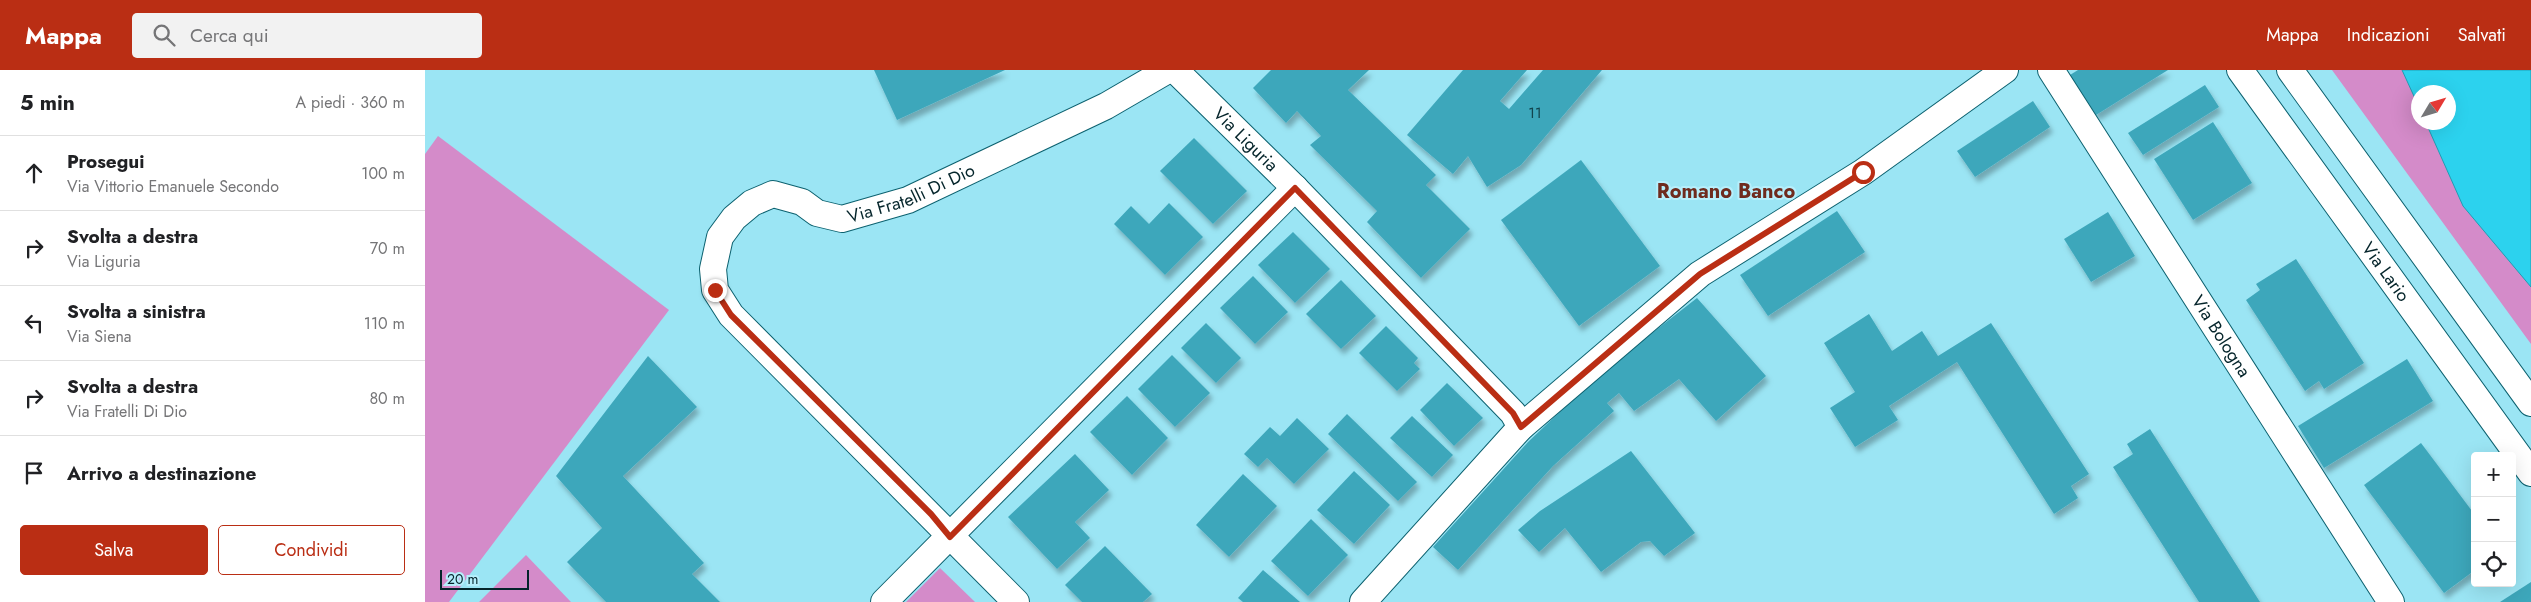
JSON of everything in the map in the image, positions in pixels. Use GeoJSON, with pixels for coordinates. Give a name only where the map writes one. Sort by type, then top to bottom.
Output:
{"type":"FeatureCollection","features":[{"type":"Feature","properties":{"kind":"street","name":"Via Fratelli Di Dio"},"geometry":{"type":"LineString","coordinates":[[1016,602],[950,537],[931,514],[731,315],[715,290],[713,268],[720,237],[734,218],[746,208],[773,194],[802,202],[817,213],[842,219],[908,200],[1106,106],[1168,70]]}},
{"type":"Feature","properties":{"kind":"street","name":"Via Liguria"},"geometry":{"type":"LineString","coordinates":[[1175,70],[1295,188],[1513,413],[1521,427]]}},
{"type":"Feature","properties":{"kind":"street"},"geometry":{"type":"LineString","coordinates":[[1363,602],[1521,427],[1700,274],[1863,172],[2005,70]]}},
{"type":"Feature","properties":{"kind":"street","name":"Via Bologna"},"geometry":{"type":"LineString","coordinates":[[2051,70],[2391,602]]}},
{"type":"Feature","properties":{"kind":"street","name":"Via Lario"},"geometry":{"type":"LineString","coordinates":[[2241,70],[2531,473]]}},
{"type":"Feature","properties":{"kind":"street"},"geometry":{"type":"LineString","coordinates":[[2290,70],[2531,403]]}},
{"type":"Feature","properties":{"kind":"street"},"geometry":{"type":"LineString","coordinates":[[884,602],[1295,188]]}},
{"type":"Feature","properties":{"kind":"shaded area"},"geometry":{"type":"Polygon","coordinates":[[[2332,70],[2531,70],[2531,344],[2332,70]]]}},
{"type":"Feature","properties":{"kind":"shaded area"},"geometry":{"type":"Polygon","coordinates":[[[438,136],[669,310],[449,602],[425,602],[425,154],[438,136]]]}},
{"type":"Feature","properties":{"kind":"shaded area"},"geometry":{"type":"Polygon","coordinates":[[[526,555],[571,602],[479,602],[526,555]]]}},
{"type":"Feature","properties":{"kind":"shaded area"},"geometry":{"type":"Polygon","coordinates":[[[940,568],[975,602],[906,602],[940,568]]]}},
{"type":"Feature","properties":{"kind":"water"},"geometry":{"type":"Polygon","coordinates":[[[2402,70],[2531,70],[2531,287],[2463,206],[2429,130],[2456,130],[2456,85],[2411,85],[2411,90],[2402,70]]]}},
{"type":"Feature","properties":{"kind":"building"},"geometry":{"type":"Polygon","coordinates":[[[874,70],[1005,70],[897,120],[874,70]]]}},
{"type":"Feature","properties":{"kind":"building"},"geometry":{"type":"Polygon","coordinates":[[[1271,70],[1369,70],[1348,90],[1436,175],[1426,185],[1470,229],[1421,278],[1367,222],[1377,211],[1310,145],[1321,136],[1297,111],[1286,123],[1253,88],[1271,70]]]}},
{"type":"Feature","properties":{"kind":"building"},"geometry":{"type":"Polygon","coordinates":[[[1463,70],[1527,70],[1500,101],[1509,109],[1543,70],[1602,70],[1521,165],[1487,187],[1468,156],[1453,174],[1407,135],[1463,70]]]}},
{"type":"Feature","properties":{"kind":"building"},"geometry":{"type":"Polygon","coordinates":[[[2078,70],[2168,70],[2096,115],[2070,75],[2078,70]]]}},
{"type":"Feature","properties":{"kind":"building"},"geometry":{"type":"Polygon","coordinates":[[[2205,85],[2219,107],[2143,155],[2128,133],[2205,85]]]}},
{"type":"Feature","properties":{"kind":"building"},"geometry":{"type":"Polygon","coordinates":[[[2033,101],[2050,127],[1975,177],[1957,151],[2033,101]]]}},
{"type":"Feature","properties":{"kind":"building"},"geometry":{"type":"Polygon","coordinates":[[[2213,122],[2252,183],[2193,220],[2154,159],[2213,122]]]}},
{"type":"Feature","properties":{"kind":"building"},"geometry":{"type":"Polygon","coordinates":[[[1194,138],[1247,191],[1213,224],[1160,171],[1194,138]]]}},
{"type":"Feature","properties":{"kind":"building"},"geometry":{"type":"Polygon","coordinates":[[[1581,160],[1660,266],[1579,326],[1501,220],[1581,160]]]}},
{"type":"Feature","properties":{"kind":"building"},"geometry":{"type":"Polygon","coordinates":[[[1169,203],[1203,237],[1165,275],[1114,224],[1131,206],[1149,224],[1169,203]]]}},
{"type":"Feature","properties":{"kind":"building"},"geometry":{"type":"Polygon","coordinates":[[[1837,211],[1865,252],[1768,316],[1740,275],[1837,211]]]}},
{"type":"Feature","properties":{"kind":"building"},"geometry":{"type":"Polygon","coordinates":[[[2108,212],[2135,256],[2091,282],[2064,239],[2108,212]]]}},
{"type":"Feature","properties":{"kind":"building"},"geometry":{"type":"Polygon","coordinates":[[[1293,232],[1330,269],[1295,303],[1258,265],[1293,232]]]}},
{"type":"Feature","properties":{"kind":"building"},"geometry":{"type":"Polygon","coordinates":[[[2296,259],[2364,363],[2324,389],[2319,381],[2305,391],[2246,300],[2260,290],[2256,284],[2296,259]]]}},
{"type":"Feature","properties":{"kind":"building"},"geometry":{"type":"Polygon","coordinates":[[[1253,276],[1288,312],[1255,344],[1220,308],[1253,276]]]}},
{"type":"Feature","properties":{"kind":"building"},"geometry":{"type":"Polygon","coordinates":[[[1341,280],[1376,316],[1341,349],[1306,314],[1341,280]]]}},
{"type":"Feature","properties":{"kind":"building"},"geometry":{"type":"Polygon","coordinates":[[[1697,298],[1766,376],[1716,421],[1679,379],[1634,411],[1619,393],[1607,403],[1614,411],[1553,466],[1458,570],[1433,547],[1528,442],[1602,372],[1697,298]]]}},
{"type":"Feature","properties":{"kind":"building"},"geometry":{"type":"Polygon","coordinates":[[[1869,314],[1892,351],[1922,331],[1938,356],[1991,323],[2089,474],[2071,486],[2078,498],[2054,514],[1957,362],[1889,406],[1898,420],[1855,447],[1830,408],[1855,392],[1824,343],[1869,314]]]}},
{"type":"Feature","properties":{"kind":"building"},"geometry":{"type":"Polygon","coordinates":[[[1206,323],[1241,358],[1216,383],[1181,348],[1206,323]]]}},
{"type":"Feature","properties":{"kind":"building"},"geometry":{"type":"Polygon","coordinates":[[[1386,326],[1418,358],[1414,363],[1420,369],[1397,391],[1359,353],[1386,326]]]}},
{"type":"Feature","properties":{"kind":"building"},"geometry":{"type":"Polygon","coordinates":[[[1172,355],[1210,393],[1175,427],[1138,389],[1172,355]]]}},
{"type":"Feature","properties":{"kind":"building"},"geometry":{"type":"Polygon","coordinates":[[[648,356],[697,407],[623,476],[704,563],[692,574],[720,602],[606,602],[567,562],[602,528],[556,476],[648,356]]]}},
{"type":"Feature","properties":{"kind":"building"},"geometry":{"type":"Polygon","coordinates":[[[2407,359],[2433,401],[2324,468],[2298,426],[2407,359]]]}},
{"type":"Feature","properties":{"kind":"building"},"geometry":{"type":"Polygon","coordinates":[[[1447,383],[1483,418],[1454,446],[1420,410],[1447,383]]]}},
{"type":"Feature","properties":{"kind":"building"},"geometry":{"type":"Polygon","coordinates":[[[1127,396],[1168,438],[1132,475],[1090,432],[1127,396]]]}},
{"type":"Feature","properties":{"kind":"building"},"geometry":{"type":"Polygon","coordinates":[[[1347,414],[1417,482],[1398,501],[1328,434],[1347,414]]]}},
{"type":"Feature","properties":{"kind":"building"},"geometry":{"type":"Polygon","coordinates":[[[1412,416],[1453,455],[1432,477],[1390,438],[1412,416]]]}},
{"type":"Feature","properties":{"kind":"building"},"geometry":{"type":"Polygon","coordinates":[[[1297,418],[1329,449],[1294,484],[1267,458],[1258,467],[1244,454],[1270,427],[1280,436],[1297,418]]]}},
{"type":"Feature","properties":{"kind":"building"},"geometry":{"type":"Polygon","coordinates":[[[2150,429],[2260,602],[2199,602],[2113,467],[2133,454],[2127,444],[2150,429]]]}},
{"type":"Feature","properties":{"kind":"building"},"geometry":{"type":"Polygon","coordinates":[[[2421,443],[2471,510],[2471,573],[2444,593],[2364,485],[2421,443]]]}},
{"type":"Feature","properties":{"kind":"building"},"geometry":{"type":"Polygon","coordinates":[[[1631,451],[1695,533],[1664,556],[1650,541],[1641,542],[1601,572],[1565,528],[1539,552],[1518,530],[1540,511],[1631,451]]]}},
{"type":"Feature","properties":{"kind":"building"},"geometry":{"type":"Polygon","coordinates":[[[1075,454],[1109,490],[1075,522],[1090,538],[1057,569],[1008,517],[1075,454]]]}},
{"type":"Feature","properties":{"kind":"building"},"geometry":{"type":"Polygon","coordinates":[[[1354,471],[1390,505],[1354,544],[1317,510],[1354,471]]]}},
{"type":"Feature","properties":{"kind":"building"},"geometry":{"type":"Polygon","coordinates":[[[1243,474],[1277,506],[1229,557],[1196,525],[1243,474]]]}},
{"type":"Feature","properties":{"kind":"building"},"geometry":{"type":"Polygon","coordinates":[[[1311,519],[1348,555],[1308,596],[1271,561],[1311,519]]]}},
{"type":"Feature","properties":{"kind":"building"},"geometry":{"type":"Polygon","coordinates":[[[1105,546],[1152,594],[1143,602],[1082,602],[1065,585],[1105,546]]]}},
{"type":"Feature","properties":{"kind":"building"},"geometry":{"type":"Polygon","coordinates":[[[1263,570],[1300,602],[1243,602],[1238,598],[1263,570]]]}},
{"type":"Feature","properties":{"kind":"building"},"geometry":{"type":"Polygon","coordinates":[[[2531,582],[2531,602],[2500,602],[2531,582]]]}},
{"type":"Feature","properties":{"kind":"district","name":"Romano Banco"},"geometry":{"type":"Point","coordinates":[1726,191]}},
{"type":"Feature","properties":{"kind":"route"},"geometry":{"type":"LineString","coordinates":[[715,290],[731,315],[931,514],[950,537],[977,507],[1295,188],[1513,413],[1521,427],[1700,274],[1863,172]]}}]}
